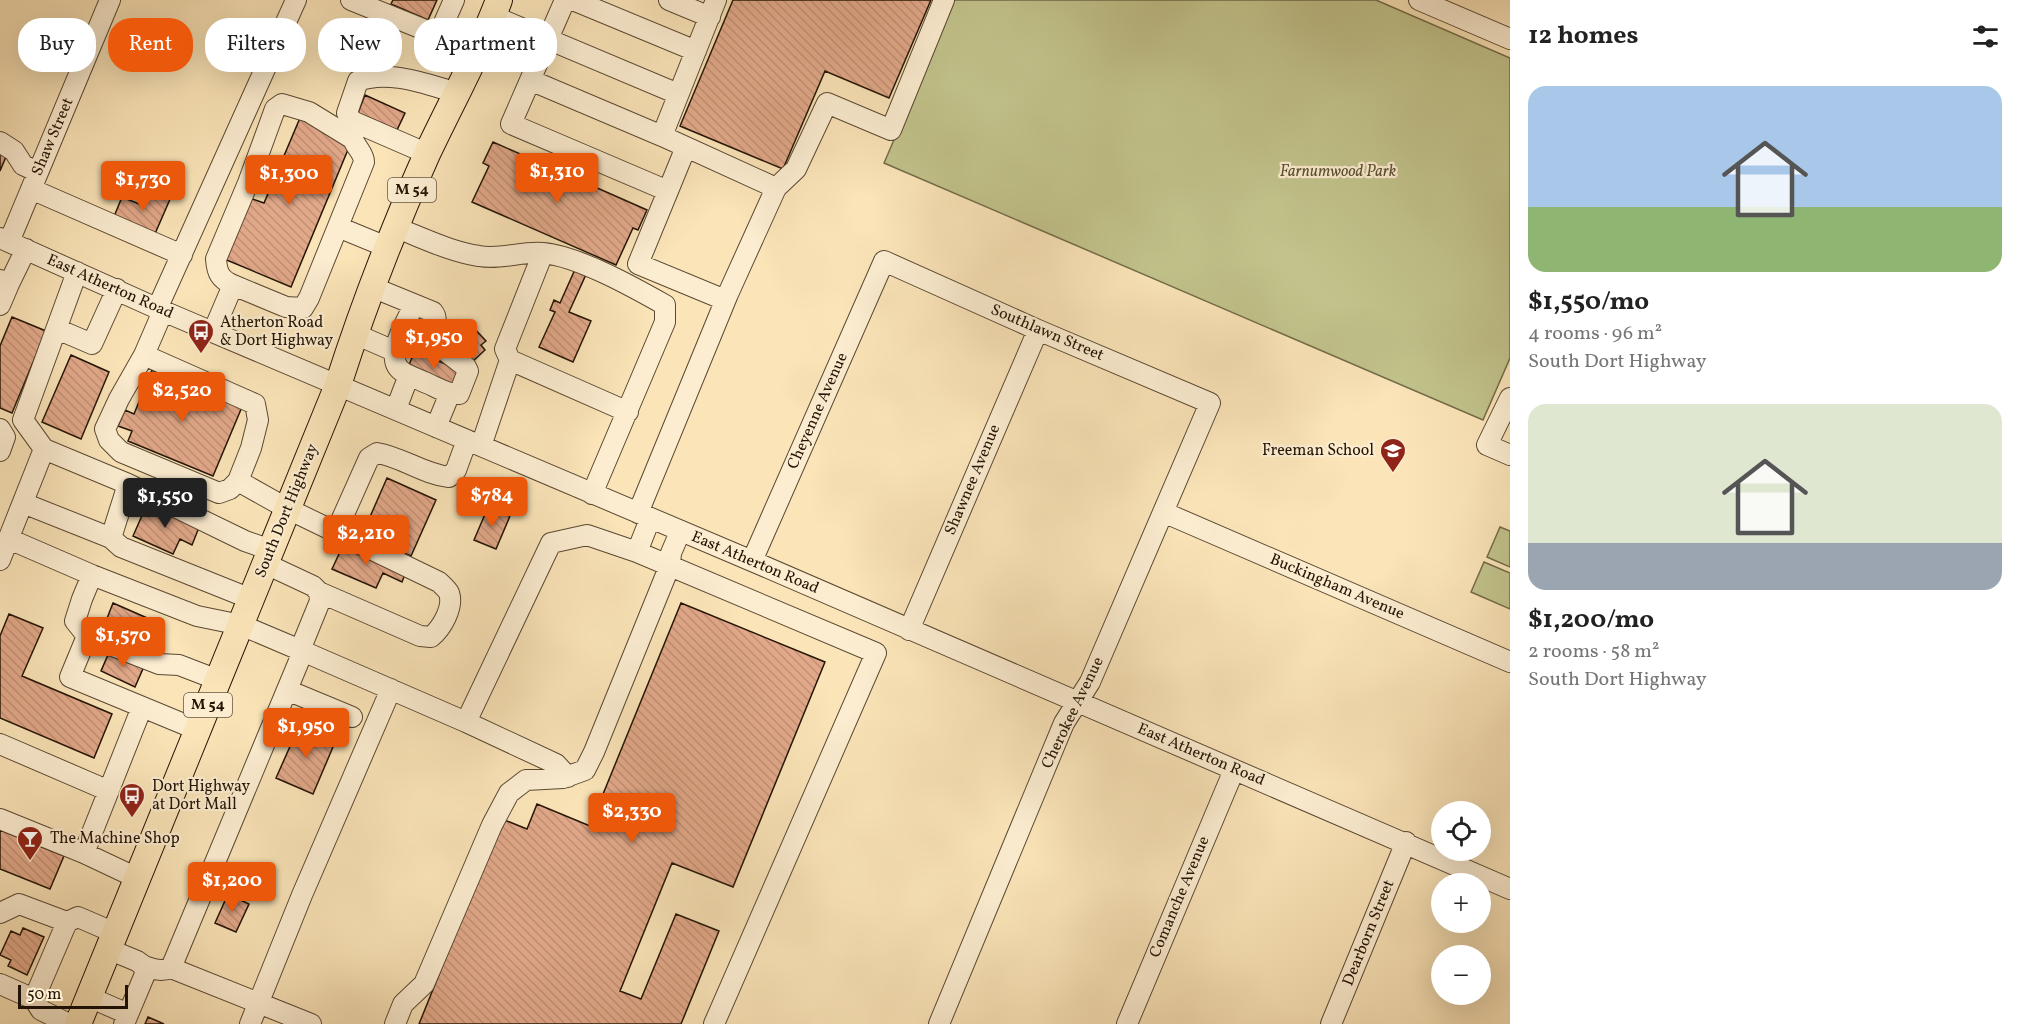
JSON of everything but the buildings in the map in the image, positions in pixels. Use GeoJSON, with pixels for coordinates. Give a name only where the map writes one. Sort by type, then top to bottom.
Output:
{"type":"FeatureCollection","features":[{"type":"Feature","properties":{"kind":"main road","name":"South Dort Highway"},"geometry":{"type":"LineString","coordinates":[[78,1024],[339,386],[372,287],[428,154],[468,72]]}},
{"type":"Feature","properties":{"kind":"street","name":"Shaw Street"},"geometry":{"type":"LineString","coordinates":[[0,305],[12,243],[34,180],[110,0]]}},
{"type":"Feature","properties":{"kind":"street"},"geometry":{"type":"LineString","coordinates":[[144,355],[255,404],[258,420],[251,448],[238,481],[230,489],[219,493],[121,452],[109,440],[105,429],[144,355],[182,255],[296,0]]}},
{"type":"Feature","properties":{"kind":"street"},"geometry":{"type":"LineString","coordinates":[[351,0],[414,24]]}},
{"type":"Feature","properties":{"kind":"street"},"geometry":{"type":"LineString","coordinates":[[446,18],[454,0]]}},
{"type":"Feature","properties":{"kind":"street"},"geometry":{"type":"LineString","coordinates":[[557,20],[566,0]]}},
{"type":"Feature","properties":{"kind":"street"},"geometry":{"type":"LineString","coordinates":[[573,0],[696,51]]}},
{"type":"Feature","properties":{"kind":"street"},"geometry":{"type":"LineString","coordinates":[[662,136],[713,8],[669,0]]}},
{"type":"Feature","properties":{"kind":"street"},"geometry":{"type":"LineString","coordinates":[[637,552],[644,516],[725,300],[776,188],[796,169],[827,104],[891,130],[944,0]]}},
{"type":"Feature","properties":{"kind":"street"},"geometry":{"type":"LineString","coordinates":[[1419,0],[1510,39]]}},
{"type":"Feature","properties":{"kind":"street"},"geometry":{"type":"LineString","coordinates":[[496,8],[514,18]]}},
{"type":"Feature","properties":{"kind":"street"},"geometry":{"type":"LineString","coordinates":[[557,41],[678,94]]}},
{"type":"Feature","properties":{"kind":"street"},"geometry":{"type":"LineString","coordinates":[[534,72],[511,124],[668,191]]}},
{"type":"Feature","properties":{"kind":"street"},"geometry":{"type":"LineString","coordinates":[[428,154],[352,121],[347,113],[358,81],[367,78],[388,78],[458,93]]}},
{"type":"Feature","properties":{"kind":"street"},"geometry":{"type":"LineString","coordinates":[[530,80],[776,188]]}},
{"type":"Feature","properties":{"kind":"street"},"geometry":{"type":"LineString","coordinates":[[282,104],[309,112],[353,139],[356,149],[362,154],[364,162],[338,227],[303,308],[286,307],[233,285],[226,282],[217,272],[216,259],[248,183],[275,109],[282,104]]}},
{"type":"Feature","properties":{"kind":"street"},"geometry":{"type":"LineString","coordinates":[[0,142],[14,151],[34,180],[182,255]]}},
{"type":"Feature","properties":{"kind":"street"},"geometry":{"type":"LineString","coordinates":[[686,147],[638,264],[725,300]]}},
{"type":"Feature","properties":{"kind":"street"},"geometry":{"type":"LineString","coordinates":[[338,227],[450,248],[480,256],[543,253],[583,263],[665,305],[665,322],[592,494]]}},
{"type":"Feature","properties":{"kind":"street","name":"East Atherton Road"},"geometry":{"type":"LineString","coordinates":[[12,243],[160,310],[752,561],[1406,842],[1510,889]]}},
{"type":"Feature","properties":{"kind":"street"},"geometry":{"type":"LineString","coordinates":[[543,253],[505,349],[510,360],[628,412]]}},
{"type":"Feature","properties":{"kind":"street","name":"Southlawn Street"},"geometry":{"type":"LineString","coordinates":[[884,261],[1210,403]]}},
{"type":"Feature","properties":{"kind":"street","name":"Cheyenne Avenue"},"geometry":{"type":"LineString","coordinates":[[752,561],[884,261]]}},
{"type":"Feature","properties":{"kind":"street"},"geometry":{"type":"LineString","coordinates":[[77,272],[23,420],[44,449],[128,484],[245,541],[319,592],[420,636],[431,637],[439,630],[450,606],[449,593],[439,582],[288,510],[238,481]]}},
{"type":"Feature","properties":{"kind":"street"},"geometry":{"type":"LineString","coordinates":[[213,332],[233,285]]}},
{"type":"Feature","properties":{"kind":"street"},"geometry":{"type":"LineString","coordinates":[[372,287],[414,304],[433,312],[437,320],[430,335],[431,340],[467,369],[468,373],[459,394],[450,393],[402,372],[398,367],[394,351],[414,304]]}},
{"type":"Feature","properties":{"kind":"street"},"geometry":{"type":"LineString","coordinates":[[57,329],[92,344],[117,289]]}},
{"type":"Feature","properties":{"kind":"street","name":"Shawnee Avenue"},"geometry":{"type":"LineString","coordinates":[[909,630],[1038,330]]}},
{"type":"Feature","properties":{"kind":"street"},"geometry":{"type":"LineString","coordinates":[[355,334],[394,351]]}},
{"type":"Feature","properties":{"kind":"street"},"geometry":{"type":"LineString","coordinates":[[336,532],[369,458],[376,453],[388,454],[437,476],[449,477],[474,443],[510,360]]}},
{"type":"Feature","properties":{"kind":"street"},"geometry":{"type":"LineString","coordinates":[[396,410],[410,375]]}},
{"type":"Feature","properties":{"kind":"street"},"geometry":{"type":"LineString","coordinates":[[436,427],[450,393]]}},
{"type":"Feature","properties":{"kind":"street"},"geometry":{"type":"LineString","coordinates":[[1510,398],[1487,445],[1510,454]]}},
{"type":"Feature","properties":{"kind":"street","name":"Cherokee Avenue"},"geometry":{"type":"LineString","coordinates":[[939,1024],[1064,723],[1090,681],[1210,403]]}},
{"type":"Feature","properties":{"kind":"street"},"geometry":{"type":"LineString","coordinates":[[0,560],[44,449]]}},
{"type":"Feature","properties":{"kind":"street"},"geometry":{"type":"LineString","coordinates":[[111,538],[128,484]]}},
{"type":"Feature","properties":{"kind":"street"},"geometry":{"type":"LineString","coordinates":[[23,503],[111,538],[121,547],[251,599]]}},
{"type":"Feature","properties":{"kind":"street","name":"Buckingham Avenue"},"geometry":{"type":"LineString","coordinates":[[1163,512],[1510,662]]}},
{"type":"Feature","properties":{"kind":"street"},"geometry":{"type":"LineString","coordinates":[[394,1024],[403,1004],[424,984],[492,825],[509,793],[526,780],[568,777],[585,770],[670,565],[671,553],[680,532]]}},
{"type":"Feature","properties":{"kind":"street"},"geometry":{"type":"LineString","coordinates":[[466,722],[551,543],[587,535],[670,565],[876,653]]}},
{"type":"Feature","properties":{"kind":"street"},"geometry":{"type":"LineString","coordinates":[[9,539],[92,575],[197,616],[241,626],[300,650],[556,764],[568,777]]}},
{"type":"Feature","properties":{"kind":"street"},"geometry":{"type":"LineString","coordinates":[[92,575],[75,621],[87,636],[159,663],[179,665],[218,680]]}},
{"type":"Feature","properties":{"kind":"street"},"geometry":{"type":"LineString","coordinates":[[171,968],[300,662],[300,650],[320,601],[319,592]]}},
{"type":"Feature","properties":{"kind":"street"},"geometry":{"type":"LineString","coordinates":[[714,1024],[876,653],[888,620]]}},
{"type":"Feature","properties":{"kind":"street"},"geometry":{"type":"LineString","coordinates":[[87,636],[70,677],[198,730]]}},
{"type":"Feature","properties":{"kind":"street"},"geometry":{"type":"LineString","coordinates":[[250,1024],[391,689]]}},
{"type":"Feature","properties":{"kind":"street"},"geometry":{"type":"LineString","coordinates":[[287,690],[352,717]]}},
{"type":"Feature","properties":{"kind":"street"},"geometry":{"type":"LineString","coordinates":[[84,854],[142,707]]}},
{"type":"Feature","properties":{"kind":"street"},"geometry":{"type":"LineString","coordinates":[[0,744],[109,791]]}},
{"type":"Feature","properties":{"kind":"street","name":"Comanche Avenue"},"geometry":{"type":"LineString","coordinates":[[1126,1024],[1234,770]]}},
{"type":"Feature","properties":{"kind":"street"},"geometry":{"type":"LineString","coordinates":[[0,819],[137,878]]}},
{"type":"Feature","properties":{"kind":"street","name":"Dearborn Street"},"geometry":{"type":"LineString","coordinates":[[1331,1024],[1406,842]]}},
{"type":"Feature","properties":{"kind":"street"},"geometry":{"type":"LineString","coordinates":[[0,913],[19,904],[67,922]]}},
{"type":"Feature","properties":{"kind":"street"},"geometry":{"type":"LineString","coordinates":[[34,999],[67,922],[78,917],[144,966],[154,970],[171,968],[311,1024]]}},
{"type":"Feature","properties":{"kind":"street"},"geometry":{"type":"LineString","coordinates":[[89,997],[126,1019],[145,974],[144,966]]}},
{"type":"Feature","properties":{"kind":"street"},"geometry":{"type":"LineString","coordinates":[[0,984],[34,999],[41,1011],[69,1024]]}},
{"type":"Feature","properties":{"kind":"green space","name":"Farnumwood Park"},"geometry":{"type":"Polygon","coordinates":[[[954,0],[1376,0],[1510,58],[1510,358],[1483,420],[884,163],[954,0]]]}},
{"type":"Feature","properties":{"kind":"green space"},"geometry":{"type":"Polygon","coordinates":[[[1500,527],[1510,531],[1510,567],[1487,557],[1500,527]]]}},
{"type":"Feature","properties":{"kind":"green space"},"geometry":{"type":"Polygon","coordinates":[[[1484,562],[1510,573],[1510,609],[1471,592],[1484,562]]]}},
{"type":"Feature","properties":{"kind":"place","name":"Atherton Road & Dort Highway"},"geometry":{"type":"Point","coordinates":[201,355]}},
{"type":"Feature","properties":{"kind":"place","name":"Freeman School"},"geometry":{"type":"Point","coordinates":[1393,474]}},
{"type":"Feature","properties":{"kind":"place","name":"Dort Highway at Dort Mall"},"geometry":{"type":"Point","coordinates":[132,819]}},
{"type":"Feature","properties":{"kind":"place","name":"The Machine Shop"},"geometry":{"type":"Point","coordinates":[30,862]}}]}
